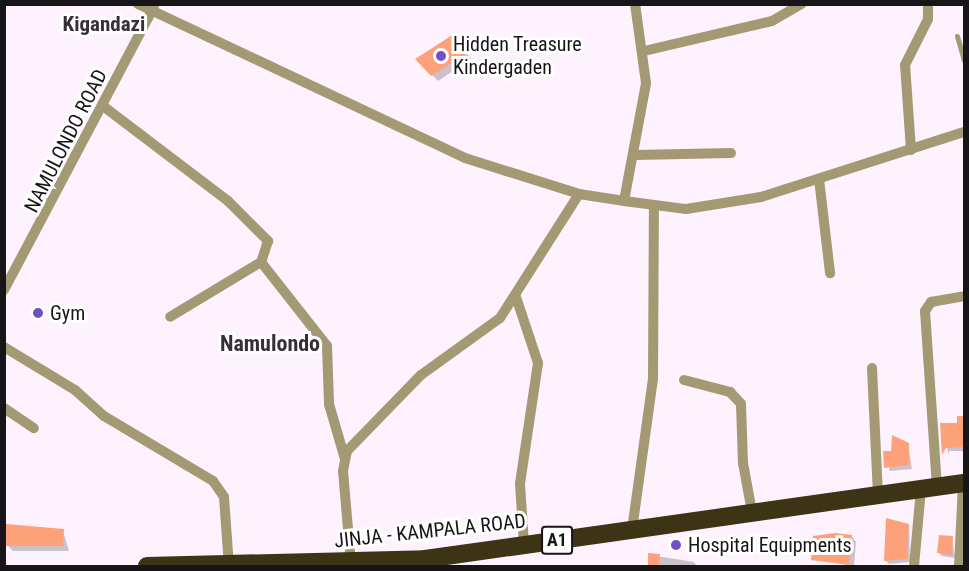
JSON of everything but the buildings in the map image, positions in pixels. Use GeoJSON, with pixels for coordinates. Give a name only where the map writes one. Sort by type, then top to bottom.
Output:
{"type":"FeatureCollection","features":[{"type":"Feature","properties":{"kind":"highway","name":"JINJA - KAMPALA ROAD"},"geometry":{"type":"LineString","coordinates":[[147,567],[449,561],[524,545],[964,483]]}},
{"type":"Feature","properties":{"kind":"street"},"geometry":{"type":"LineString","coordinates":[[138,4],[153,8],[465,158],[579,194],[624,201],[686,209],[762,197],[964,132]]}},
{"type":"Feature","properties":{"kind":"street"},"geometry":{"type":"LineString","coordinates":[[624,201],[645,103],[644,51],[635,4]]}},
{"type":"Feature","properties":{"kind":"street"},"geometry":{"type":"LineString","coordinates":[[644,51],[772,21],[802,4]]}},
{"type":"Feature","properties":{"kind":"street"},"geometry":{"type":"LineString","coordinates":[[911,150],[905,65],[928,19],[928,4]]}},
{"type":"Feature","properties":{"kind":"street","name":"NAMULONDO ROAD"},"geometry":{"type":"LineString","coordinates":[[4,290],[153,8]]}},
{"type":"Feature","properties":{"kind":"street"},"geometry":{"type":"LineString","coordinates":[[103,106],[243,214],[268,242],[261,262],[170,317]]}},
{"type":"Feature","properties":{"kind":"street"},"geometry":{"type":"LineString","coordinates":[[635,155],[731,153]]}},
{"type":"Feature","properties":{"kind":"street"},"geometry":{"type":"LineString","coordinates":[[819,179],[830,273]]}},
{"type":"Feature","properties":{"kind":"street"},"geometry":{"type":"LineString","coordinates":[[345,459],[354,442],[421,375],[487,331],[516,297],[579,194]]}},
{"type":"Feature","properties":{"kind":"street"},"geometry":{"type":"LineString","coordinates":[[632,530],[653,379],[654,205]]}},
{"type":"Feature","properties":{"kind":"street"},"geometry":{"type":"LineString","coordinates":[[261,262],[327,346],[328,404],[345,459],[351,564]]}},
{"type":"Feature","properties":{"kind":"street"},"geometry":{"type":"LineString","coordinates":[[914,567],[929,488],[925,311],[931,302],[964,296]]}},
{"type":"Feature","properties":{"kind":"street"},"geometry":{"type":"LineString","coordinates":[[516,297],[537,352],[519,484],[524,545]]}},
{"type":"Feature","properties":{"kind":"street"},"geometry":{"type":"LineString","coordinates":[[4,347],[213,481],[224,497],[229,566]]}},
{"type":"Feature","properties":{"kind":"street"},"geometry":{"type":"LineString","coordinates":[[872,368],[878,494]]}},
{"type":"Feature","properties":{"kind":"street"},"geometry":{"type":"LineString","coordinates":[[684,380],[730,392],[741,404],[743,463],[752,512]]}},
{"type":"Feature","properties":{"kind":"street"},"geometry":{"type":"LineString","coordinates":[[4,408],[34,428]]}},
{"type":"Feature","properties":{"kind":"street"},"geometry":{"type":"LineString","coordinates":[[959,567],[964,483]]}},
{"type":"Feature","properties":{"kind":"lane"},"geometry":{"type":"LineString","coordinates":[[957,36],[964,60]]}},
{"type":"Feature","properties":{"kind":"place","name":"Hidden Treasure Kindergaden"},"geometry":{"type":"Point","coordinates":[441,56]}},
{"type":"Feature","properties":{"kind":"place","name":"Gym"},"geometry":{"type":"Point","coordinates":[38,313]}},
{"type":"Feature","properties":{"kind":"place","name":"Hospital Equipments"},"geometry":{"type":"Point","coordinates":[676,545]}},
{"type":"Feature","properties":{"kind":"district","name":"Kigandazi"},"geometry":{"type":"Point","coordinates":[104,24]}},
{"type":"Feature","properties":{"kind":"district","name":"Namulondo"},"geometry":{"type":"Point","coordinates":[270,344]}}]}
